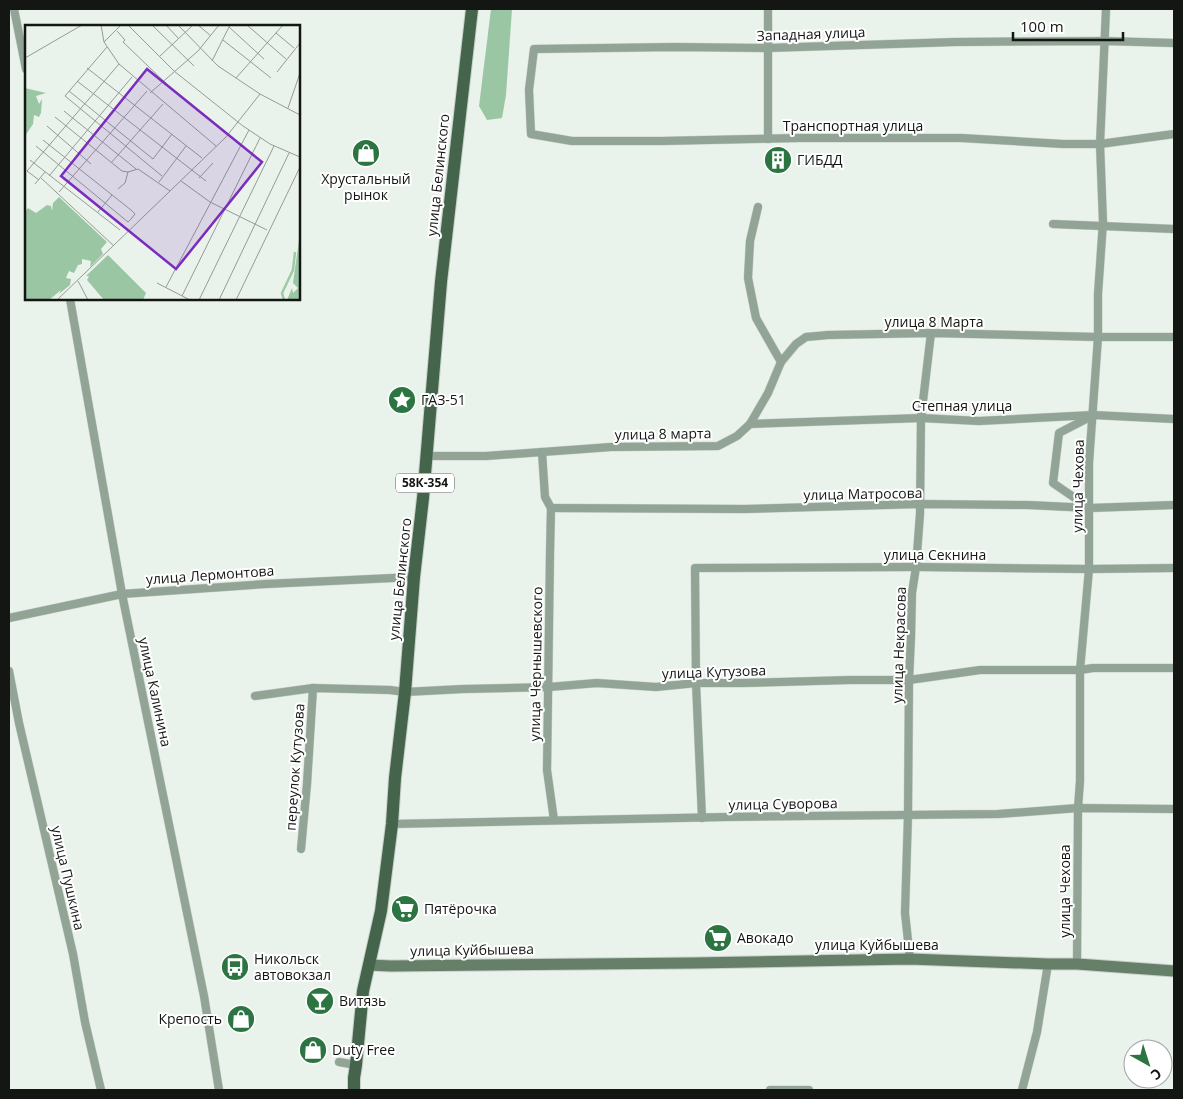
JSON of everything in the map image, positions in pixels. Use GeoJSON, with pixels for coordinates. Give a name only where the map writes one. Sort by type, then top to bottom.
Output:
{"type":"FeatureCollection","features":[{"type":"Feature","properties":{"kind":"main road","name":"улица Белинского"},"geometry":{"type":"LineString","coordinates":[[354,1090],[363,991],[381,911],[392,824],[427,456],[441,282],[472,9]]}},
{"type":"Feature","properties":{"kind":"main road","name":"улица Куйбышева"},"geometry":{"type":"LineString","coordinates":[[369,965],[684,964],[910,959],[1077,964],[1174,971]]}},
{"type":"Feature","properties":{"kind":"street"},"geometry":{"type":"LineString","coordinates":[[14,9],[25,64]]}},
{"type":"Feature","properties":{"kind":"street"},"geometry":{"type":"LineString","coordinates":[[768,9],[768,139]]}},
{"type":"Feature","properties":{"kind":"street","name":"улица Чехова"},"geometry":{"type":"LineString","coordinates":[[1077,964],[1080,670],[1089,570],[1089,463],[1098,337],[1098,294],[1102,226],[1100,144],[1106,9]]}},
{"type":"Feature","properties":{"kind":"street","name":"Западная улица"},"geometry":{"type":"LineString","coordinates":[[531,134],[529,90],[534,49],[768,48],[955,42],[1105,41],[1174,43]]}},
{"type":"Feature","properties":{"kind":"street","name":"Транспортная улица"},"geometry":{"type":"LineString","coordinates":[[531,134],[572,140],[660,142],[768,139],[961,138],[1064,144],[1100,144],[1174,134]]}},
{"type":"Feature","properties":{"kind":"street"},"geometry":{"type":"LineString","coordinates":[[758,207],[750,241],[748,278],[756,318],[781,362]]}},
{"type":"Feature","properties":{"kind":"street"},"geometry":{"type":"LineString","coordinates":[[1053,224],[1174,229]]}},
{"type":"Feature","properties":{"kind":"street","name":"улица Калинина"},"geometry":{"type":"LineString","coordinates":[[70,300],[122,594],[204,996],[219,1090]]}},
{"type":"Feature","properties":{"kind":"street","name":"улица 8 Марта"},"geometry":{"type":"LineString","coordinates":[[781,362],[796,344],[806,337],[931,333],[1098,337]]}},
{"type":"Feature","properties":{"kind":"street","name":"улица Некрасова"},"geometry":{"type":"LineString","coordinates":[[910,959],[905,913],[908,815],[908,680],[912,593],[916,567],[920,504],[922,418],[931,333]]}},
{"type":"Feature","properties":{"kind":"street"},"geometry":{"type":"LineString","coordinates":[[1098,337],[1174,337]]}},
{"type":"Feature","properties":{"kind":"street","name":"улица 8 марта"},"geometry":{"type":"LineString","coordinates":[[427,456],[486,456],[611,447],[718,446],[737,436],[750,424],[768,393],[781,362]]}},
{"type":"Feature","properties":{"kind":"street"},"geometry":{"type":"LineString","coordinates":[[1090,508],[1053,483],[1059,433],[1093,415]]}},
{"type":"Feature","properties":{"kind":"street","name":"Степная улица"},"geometry":{"type":"LineString","coordinates":[[750,424],[922,418],[979,421],[1093,415],[1174,419]]}},
{"type":"Feature","properties":{"kind":"street"},"geometry":{"type":"LineString","coordinates":[[542,452],[545,497],[552,508]]}},
{"type":"Feature","properties":{"kind":"street","name":"улица Матросова"},"geometry":{"type":"LineString","coordinates":[[552,508],[745,509],[920,504],[1028,504],[1090,508],[1174,505]]}},
{"type":"Feature","properties":{"kind":"street","name":"улица Чернышевского"},"geometry":{"type":"LineString","coordinates":[[552,508],[547,770],[554,820]]}},
{"type":"Feature","properties":{"kind":"street","name":"улица Секнина"},"geometry":{"type":"LineString","coordinates":[[696,683],[695,568],[916,567],[1089,570],[1174,568]]}},
{"type":"Feature","properties":{"kind":"street","name":"улица Лермонтова"},"geometry":{"type":"LineString","coordinates":[[9,618],[122,594],[266,584],[414,577]]}},
{"type":"Feature","properties":{"kind":"street","name":"улица Кутузова"},"geometry":{"type":"LineString","coordinates":[[255,696],[313,688],[405,692],[549,687],[597,683],[656,687],[696,683],[908,680],[980,670],[1174,668]]}},
{"type":"Feature","properties":{"kind":"street","name":"улица Пушкина"},"geometry":{"type":"LineString","coordinates":[[9,671],[21,732],[73,954],[85,1022],[101,1090]]}},
{"type":"Feature","properties":{"kind":"street"},"geometry":{"type":"LineString","coordinates":[[696,683],[702,818]]}},
{"type":"Feature","properties":{"kind":"street","name":"переулок Кутузова"},"geometry":{"type":"LineString","coordinates":[[301,849],[313,688]]}},
{"type":"Feature","properties":{"kind":"street","name":"улица Суворова"},"geometry":{"type":"LineString","coordinates":[[392,824],[998,814],[1078,808],[1174,809]]}},
{"type":"Feature","properties":{"kind":"street"},"geometry":{"type":"LineString","coordinates":[[1022,1090],[1037,1032],[1048,964]]}},
{"type":"Feature","properties":{"kind":"street"},"geometry":{"type":"LineString","coordinates":[[339,1062],[356,1065]]}},
{"type":"Feature","properties":{"kind":"street"},"geometry":{"type":"LineString","coordinates":[[770,1090],[809,1090]]}},
{"type":"Feature","properties":{"kind":"green space"},"geometry":{"type":"Polygon","coordinates":[[[491,9],[512,9],[506,95],[502,118],[487,120],[479,106],[491,9]]]}},
{"type":"Feature","properties":{"kind":"place","name":"Хрустальный рынок"},"geometry":{"type":"Point","coordinates":[366,153]}},
{"type":"Feature","properties":{"kind":"place","name":"ГИБДД"},"geometry":{"type":"Point","coordinates":[778,160]}},
{"type":"Feature","properties":{"kind":"place","name":"ГАЗ-51"},"geometry":{"type":"Point","coordinates":[402,400]}},
{"type":"Feature","properties":{"kind":"place","name":"Пятёрочка"},"geometry":{"type":"Point","coordinates":[405,909]}},
{"type":"Feature","properties":{"kind":"place","name":"Авокадо"},"geometry":{"type":"Point","coordinates":[718,938]}},
{"type":"Feature","properties":{"kind":"place","name":"Никольск автовокзал"},"geometry":{"type":"Point","coordinates":[235,967]}},
{"type":"Feature","properties":{"kind":"place","name":"Витязь"},"geometry":{"type":"Point","coordinates":[320,1001]}},
{"type":"Feature","properties":{"kind":"place","name":"Крепость"},"geometry":{"type":"Point","coordinates":[241,1019]}},
{"type":"Feature","properties":{"kind":"place","name":"Duty Free"},"geometry":{"type":"Point","coordinates":[313,1050]}}]}
